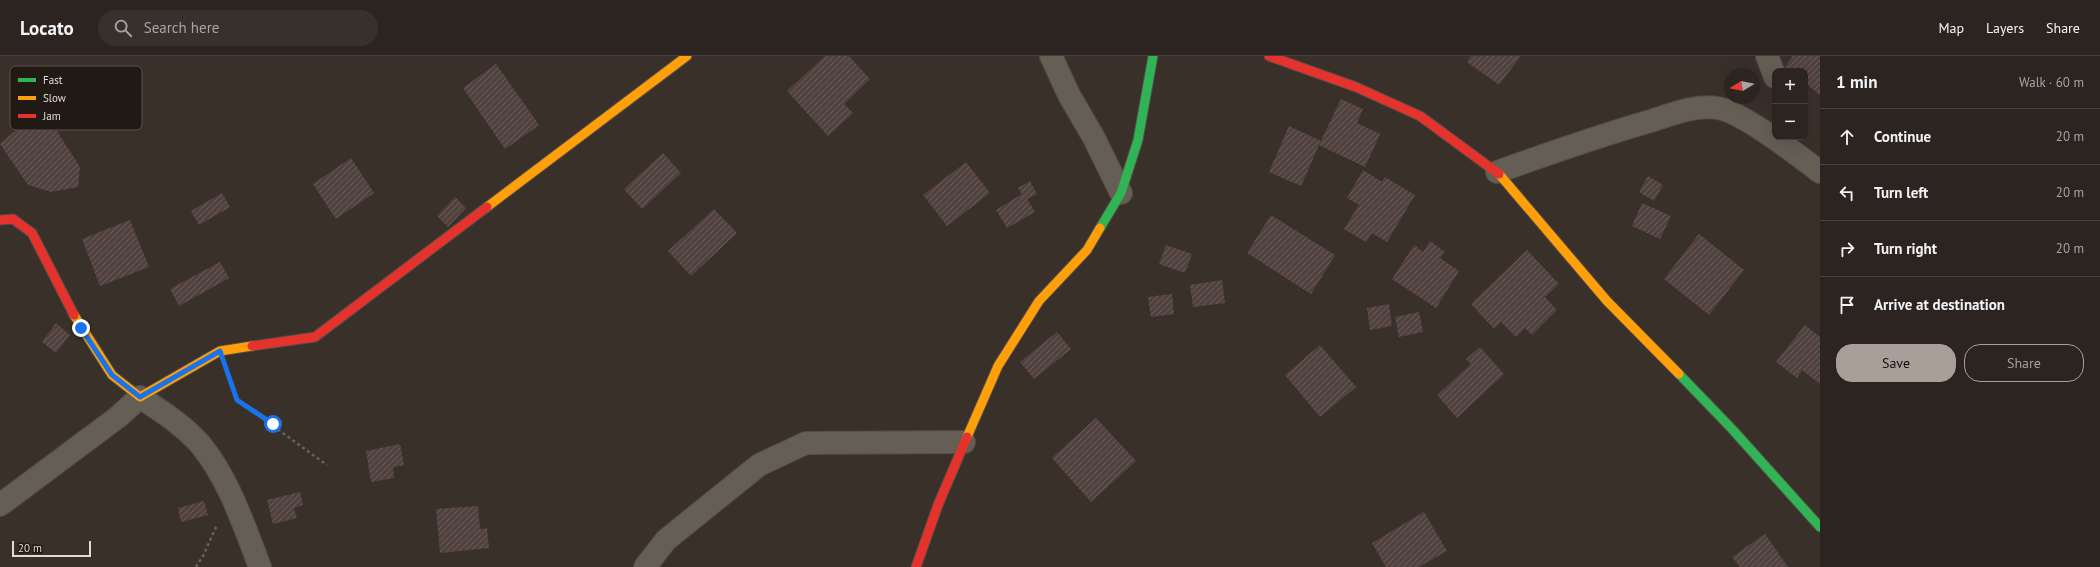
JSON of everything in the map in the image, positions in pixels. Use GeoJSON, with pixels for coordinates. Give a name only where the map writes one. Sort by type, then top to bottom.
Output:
{"type":"FeatureCollection","features":[{"type":"Feature","properties":{"kind":"street"},"geometry":{"type":"LineString","coordinates":[[0,505],[118,417],[140,397],[220,351],[315,336],[687,56]]}},
{"type":"Feature","properties":{"kind":"street"},"geometry":{"type":"LineString","coordinates":[[1051,56],[1069,95],[1094,138],[1122,193]]}},
{"type":"Feature","properties":{"kind":"street"},"geometry":{"type":"LineString","coordinates":[[916,567],[938,505],[998,366],[1039,302],[1087,250],[1122,193],[1138,140],[1152,56]]}},
{"type":"Feature","properties":{"kind":"street"},"geometry":{"type":"LineString","coordinates":[[1269,56],[1356,87],[1420,116],[1497,172],[1607,301],[1732,429],[1820,527]]}},
{"type":"Feature","properties":{"kind":"street"},"geometry":{"type":"LineString","coordinates":[[1767,56],[1772,69]]}},
{"type":"Feature","properties":{"kind":"street"},"geometry":{"type":"LineString","coordinates":[[1497,172],[1576,143],[1696,108],[1717,108],[1735,114],[1814,167]]}},
{"type":"Feature","properties":{"kind":"street"},"geometry":{"type":"LineString","coordinates":[[1800,140],[1814,167]]}},
{"type":"Feature","properties":{"kind":"street"},"geometry":{"type":"LineString","coordinates":[[0,220],[13,219],[32,233],[81,328],[112,375],[140,397],[172,418],[200,445],[231,493],[260,567]]}},
{"type":"Feature","properties":{"kind":"street"},"geometry":{"type":"LineString","coordinates":[[645,567],[666,540],[759,465],[806,443],[964,442]]}},
{"type":"Feature","properties":{"kind":"path"},"geometry":{"type":"LineString","coordinates":[[220,351],[237,400],[327,465]]}},
{"type":"Feature","properties":{"kind":"path"},"geometry":{"type":"LineString","coordinates":[[196,567],[204,556],[231,493]]}},
{"type":"Feature","properties":{"kind":"building"},"geometry":{"type":"Polygon","coordinates":[[[825,56],[849,56],[870,79],[844,104],[853,113],[828,136],[787,91],[825,56]]]}},
{"type":"Feature","properties":{"kind":"building"},"geometry":{"type":"Polygon","coordinates":[[[1471,56],[1521,56],[1499,85],[1467,62],[1471,56]]]}},
{"type":"Feature","properties":{"kind":"building"},"geometry":{"type":"Polygon","coordinates":[[[1793,56],[1820,56],[1820,95],[1808,85],[1808,68],[1784,68],[1793,56]]]}},
{"type":"Feature","properties":{"kind":"building"},"geometry":{"type":"Polygon","coordinates":[[[496,64],[539,125],[505,149],[463,88],[496,64]]]}},
{"type":"Feature","properties":{"kind":"building"},"geometry":{"type":"Polygon","coordinates":[[[1341,99],[1363,109],[1357,123],[1380,134],[1365,167],[1319,145],[1301,186],[1269,172],[1289,126],[1321,141],[1341,99]]]}},
{"type":"Feature","properties":{"kind":"building"},"geometry":{"type":"Polygon","coordinates":[[[16,130],[56,130],[80,167],[78,187],[51,192],[28,185],[0,144],[16,130]]]}},
{"type":"Feature","properties":{"kind":"building"},"geometry":{"type":"Polygon","coordinates":[[[663,153],[681,173],[642,209],[624,189],[663,153]]]}},
{"type":"Feature","properties":{"kind":"building"},"geometry":{"type":"Polygon","coordinates":[[[351,158],[374,193],[336,219],[313,184],[351,158]]]}},
{"type":"Feature","properties":{"kind":"building"},"geometry":{"type":"Polygon","coordinates":[[[966,162],[990,193],[947,226],[923,195],[966,162]]]}},
{"type":"Feature","properties":{"kind":"building"},"geometry":{"type":"Polygon","coordinates":[[[1363,170],[1382,182],[1385,177],[1415,195],[1387,242],[1372,233],[1366,242],[1344,229],[1359,205],[1347,198],[1363,170]]]}},
{"type":"Feature","properties":{"kind":"building"},"geometry":{"type":"Polygon","coordinates":[[[1648,176],[1663,185],[1654,201],[1639,192],[1648,176]]]}},
{"type":"Feature","properties":{"kind":"building"},"geometry":{"type":"Polygon","coordinates":[[[1030,181],[1037,194],[1027,199],[1035,212],[1007,228],[996,210],[1022,194],[1018,188],[1030,181]]]}},
{"type":"Feature","properties":{"kind":"building"},"geometry":{"type":"Polygon","coordinates":[[[222,193],[230,207],[199,225],[191,211],[222,193]]]}},
{"type":"Feature","properties":{"kind":"building"},"geometry":{"type":"Polygon","coordinates":[[[455,197],[466,208],[448,227],[437,216],[455,197]]]}},
{"type":"Feature","properties":{"kind":"building"},"geometry":{"type":"Polygon","coordinates":[[[1642,203],[1671,216],[1660,239],[1632,226],[1642,203]]]}},
{"type":"Feature","properties":{"kind":"building"},"geometry":{"type":"Polygon","coordinates":[[[714,209],[737,233],[691,276],[668,251],[714,209]]]}},
{"type":"Feature","properties":{"kind":"building"},"geometry":{"type":"Polygon","coordinates":[[[1271,215],[1335,255],[1311,294],[1247,253],[1271,215]]]}},
{"type":"Feature","properties":{"kind":"building"},"geometry":{"type":"Polygon","coordinates":[[[130,220],[149,267],[100,286],[82,239],[130,220]]]}},
{"type":"Feature","properties":{"kind":"building"},"geometry":{"type":"Polygon","coordinates":[[[1699,234],[1744,270],[1709,315],[1664,279],[1699,234]]]}},
{"type":"Feature","properties":{"kind":"building"},"geometry":{"type":"Polygon","coordinates":[[[1430,241],[1445,252],[1440,258],[1459,271],[1436,308],[1392,279],[1414,245],[1423,252],[1430,241]]]}},
{"type":"Feature","properties":{"kind":"building"},"geometry":{"type":"Polygon","coordinates":[[[1166,245],[1192,254],[1185,273],[1159,264],[1166,245]]]}},
{"type":"Feature","properties":{"kind":"building"},"geometry":{"type":"Polygon","coordinates":[[[1527,250],[1559,284],[1545,297],[1557,310],[1532,335],[1525,328],[1516,337],[1501,322],[1494,329],[1471,304],[1527,250]]]}},
{"type":"Feature","properties":{"kind":"building"},"geometry":{"type":"Polygon","coordinates":[[[220,262],[229,278],[179,306],[170,289],[220,262]]]}},
{"type":"Feature","properties":{"kind":"building"},"geometry":{"type":"Polygon","coordinates":[[[1222,280],[1225,303],[1193,307],[1190,285],[1222,280]]]}},
{"type":"Feature","properties":{"kind":"building"},"geometry":{"type":"Polygon","coordinates":[[[1172,294],[1174,314],[1151,317],[1148,297],[1172,294]]]}},
{"type":"Feature","properties":{"kind":"building"},"geometry":{"type":"Polygon","coordinates":[[[1389,304],[1392,326],[1370,330],[1367,308],[1389,304]]]}},
{"type":"Feature","properties":{"kind":"building"},"geometry":{"type":"Polygon","coordinates":[[[1419,312],[1423,332],[1399,337],[1395,317],[1419,312]]]}},
{"type":"Feature","properties":{"kind":"building"},"geometry":{"type":"Polygon","coordinates":[[[56,323],[70,335],[56,353],[42,342],[56,323]]]}},
{"type":"Feature","properties":{"kind":"building"},"geometry":{"type":"Polygon","coordinates":[[[1805,325],[1820,337],[1820,384],[1802,370],[1797,378],[1776,362],[1805,325]]]}},
{"type":"Feature","properties":{"kind":"building"},"geometry":{"type":"Polygon","coordinates":[[[1057,332],[1071,349],[1034,379],[1020,362],[1057,332]]]}},
{"type":"Feature","properties":{"kind":"building"},"geometry":{"type":"Polygon","coordinates":[[[1320,345],[1356,387],[1320,417],[1285,375],[1320,345]]]}},
{"type":"Feature","properties":{"kind":"building"},"geometry":{"type":"Polygon","coordinates":[[[1480,347],[1504,374],[1457,418],[1437,395],[1471,364],[1466,359],[1480,347]]]}},
{"type":"Feature","properties":{"kind":"building"},"geometry":{"type":"Polygon","coordinates":[[[1096,418],[1136,461],[1091,502],[1052,458],[1096,418]]]}},
{"type":"Feature","properties":{"kind":"building"},"geometry":{"type":"Polygon","coordinates":[[[400,444],[404,465],[393,467],[394,478],[371,482],[366,451],[400,444]]]}},
{"type":"Feature","properties":{"kind":"building"},"geometry":{"type":"Polygon","coordinates":[[[300,492],[303,505],[294,508],[297,518],[273,524],[267,500],[300,492]]]}},
{"type":"Feature","properties":{"kind":"building"},"geometry":{"type":"Polygon","coordinates":[[[204,501],[208,515],[181,522],[178,508],[204,501]]]}},
{"type":"Feature","properties":{"kind":"building"},"geometry":{"type":"Polygon","coordinates":[[[478,506],[480,529],[487,528],[489,548],[440,553],[436,509],[478,506]]]}},
{"type":"Feature","properties":{"kind":"building"},"geometry":{"type":"Polygon","coordinates":[[[1424,512],[1447,551],[1419,567],[1386,567],[1372,543],[1424,512]]]}},
{"type":"Feature","properties":{"kind":"building"},"geometry":{"type":"Polygon","coordinates":[[[1765,534],[1788,567],[1740,567],[1732,557],[1765,534]]]}},
{"type":"Feature","properties":{"kind":"traffic: fast"},"geometry":{"type":"LineString","coordinates":[[1100,228],[1121,193],[1138,140],[1153,56]]}},
{"type":"Feature","properties":{"kind":"traffic: fast"},"geometry":{"type":"LineString","coordinates":[[1679,374],[1732,429],[1820,527]]}},
{"type":"Feature","properties":{"kind":"traffic: slow"},"geometry":{"type":"LineString","coordinates":[[487,207],[687,56]]}},
{"type":"Feature","properties":{"kind":"traffic: slow"},"geometry":{"type":"LineString","coordinates":[[1499,174],[1607,301],[1679,374]]}},
{"type":"Feature","properties":{"kind":"traffic: slow"},"geometry":{"type":"LineString","coordinates":[[967,437],[998,366],[1039,301],[1087,250],[1100,228]]}},
{"type":"Feature","properties":{"kind":"traffic: slow"},"geometry":{"type":"LineString","coordinates":[[74,315],[112,375],[140,397],[220,351],[252,346]]}},
{"type":"Feature","properties":{"kind":"traffic: jam"},"geometry":{"type":"LineString","coordinates":[[1269,56],[1356,87],[1420,116],[1499,174]]}},
{"type":"Feature","properties":{"kind":"traffic: jam"},"geometry":{"type":"LineString","coordinates":[[252,346],[315,337],[487,207]]}},
{"type":"Feature","properties":{"kind":"traffic: jam"},"geometry":{"type":"LineString","coordinates":[[0,220],[13,219],[32,233],[74,315]]}},
{"type":"Feature","properties":{"kind":"traffic: jam"},"geometry":{"type":"LineString","coordinates":[[916,567],[938,505],[967,437]]}},
{"type":"Feature","properties":{"kind":"route"},"geometry":{"type":"LineString","coordinates":[[81,328],[112,375],[140,397],[220,351],[237,400],[273,424]]}}]}
